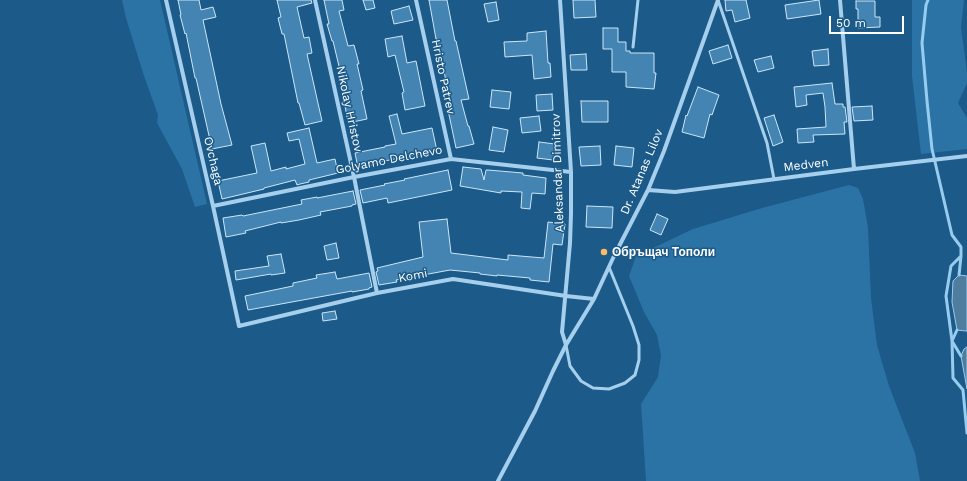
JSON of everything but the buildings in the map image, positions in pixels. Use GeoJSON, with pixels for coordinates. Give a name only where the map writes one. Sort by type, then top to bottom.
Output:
{"type":"FeatureCollection","features":[{"type":"Feature","properties":{"kind":"street","name":"Ovchaga"},"geometry":{"type":"LineString","coordinates":[[166,0],[239,326]]}},
{"type":"Feature","properties":{"kind":"street","name":"Nikolay Hristov"},"geometry":{"type":"LineString","coordinates":[[315,0],[354,177],[377,293]]}},
{"type":"Feature","properties":{"kind":"street","name":"Hristo Patrev"},"geometry":{"type":"LineString","coordinates":[[416,0],[451,159]]}},
{"type":"Feature","properties":{"kind":"street","name":"Aleksandar Dimitrov"},"geometry":{"type":"LineString","coordinates":[[560,0],[571,172],[571,229],[562,332],[566,345]]}},
{"type":"Feature","properties":{"kind":"street","name":"Dr. Atanas Lilov"},"geometry":{"type":"LineString","coordinates":[[498,481],[535,412],[566,345],[594,299],[648,190],[664,151],[718,0]]}},
{"type":"Feature","properties":{"kind":"street"},"geometry":{"type":"LineString","coordinates":[[840,0],[854,168]]}},
{"type":"Feature","properties":{"kind":"street","name":"Medven"},"geometry":{"type":"LineString","coordinates":[[648,190],[675,192],[854,168],[967,156]]}},
{"type":"Feature","properties":{"kind":"street","name":"Golyamo Delchevo"},"geometry":{"type":"LineString","coordinates":[[213,206],[451,159],[571,172]]}},
{"type":"Feature","properties":{"kind":"street","name":"Komi"},"geometry":{"type":"LineString","coordinates":[[239,326],[377,293],[453,279],[594,299]]}},
{"type":"Feature","properties":{"kind":"lane"},"geometry":{"type":"LineString","coordinates":[[633,47],[638,0]]}},
{"type":"Feature","properties":{"kind":"lane"},"geometry":{"type":"LineString","coordinates":[[718,0],[767,143],[774,179]]}},
{"type":"Feature","properties":{"kind":"lane"},"geometry":{"type":"LineString","coordinates":[[566,345],[570,366],[581,381],[593,388],[609,389],[625,384],[635,374],[639,360],[639,345],[633,326],[609,267]]}},
{"type":"Feature","properties":{"kind":"shaded area"},"geometry":{"type":"Polygon","coordinates":[[[122,0],[160,0],[207,204],[195,207],[182,169],[157,123],[158,115],[143,73],[122,0]]]}},
{"type":"Feature","properties":{"kind":"shaded area"},"geometry":{"type":"Polygon","coordinates":[[[912,0],[964,0],[961,27],[967,83],[958,103],[967,118],[967,149],[921,154],[912,76],[912,0]]]}},
{"type":"Feature","properties":{"kind":"shaded area"},"geometry":{"type":"Polygon","coordinates":[[[849,185],[858,188],[863,199],[868,228],[871,298],[877,345],[889,386],[915,453],[920,481],[646,481],[641,404],[658,377],[661,355],[657,335],[644,312],[629,276],[636,256],[693,229],[762,208],[849,185]]]}},
{"type":"Feature","properties":{"kind":"shaded area"},"geometry":{"type":"Polygon","coordinates":[[[959,275],[967,276],[967,331],[957,330],[952,302],[953,281],[959,275]]]}},
{"type":"Feature","properties":{"kind":"shaded area"},"geometry":{"type":"Polygon","coordinates":[[[967,347],[967,389],[961,356],[964,349],[967,347]]]}},
{"type":"Feature","properties":{"kind":"waterway"},"geometry":{"type":"LineString","coordinates":[[928,0],[926,5],[922,43],[932,149],[952,235],[961,247],[961,256],[951,266],[946,296],[952,341],[953,378],[963,390],[967,433]]}},
{"type":"Feature","properties":{"kind":"waterway"},"geometry":{"type":"LineString","coordinates":[[959,275],[961,256]]}},
{"type":"Feature","properties":{"kind":"waterway"},"geometry":{"type":"LineString","coordinates":[[957,330],[952,341],[961,356]]}},
{"type":"Feature","properties":{"kind":"place","name":"Обръщач Тополи"},"geometry":{"type":"Point","coordinates":[604,252]}}]}
